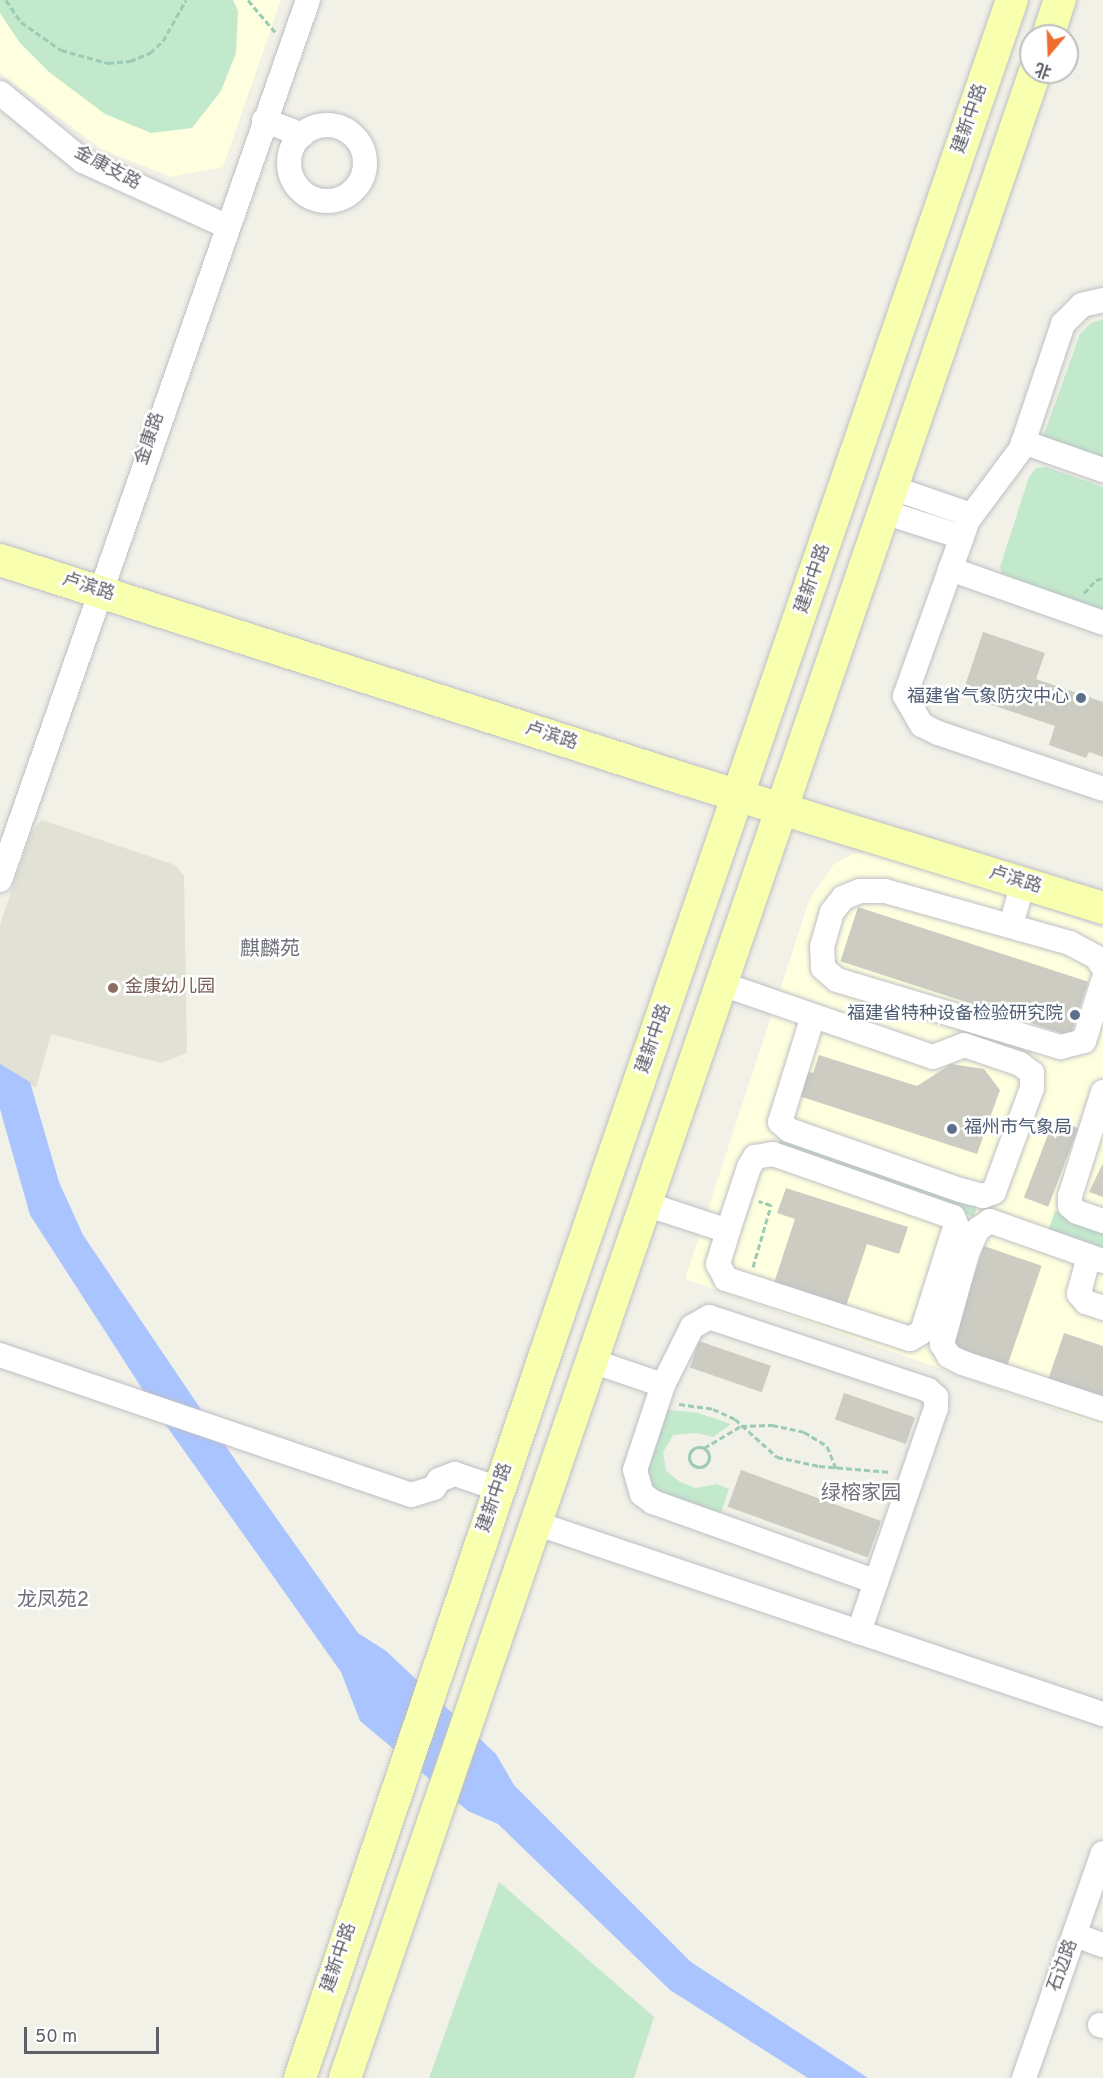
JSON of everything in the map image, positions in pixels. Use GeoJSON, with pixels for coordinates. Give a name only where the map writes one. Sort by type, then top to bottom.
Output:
{"type":"FeatureCollection","features":[{"type":"Feature","properties":{"kind":"main road","name":"建新中路"},"geometry":{"type":"LineString","coordinates":[[300,2078],[499,1489],[1012,0]]}},
{"type":"Feature","properties":{"kind":"main road"},"geometry":{"type":"LineString","coordinates":[[1052,24],[1060,0]]}},
{"type":"Feature","properties":{"kind":"main road"},"geometry":{"type":"LineString","coordinates":[[345,2078],[442,1793],[538,1524],[1031,84]]}},
{"type":"Feature","properties":{"kind":"main road"},"geometry":{"type":"LineString","coordinates":[[0,540],[101,582]]}},
{"type":"Feature","properties":{"kind":"main road","name":"卢滨路"},"geometry":{"type":"LineString","coordinates":[[0,560],[101,582],[786,800],[1023,883],[1103,908]]}},
{"type":"Feature","properties":{"kind":"main road"},"geometry":{"type":"LineString","coordinates":[[786,800],[1103,886]]}},
{"type":"Feature","properties":{"kind":"street","name":"金康路"},"geometry":{"type":"LineString","coordinates":[[0,880],[101,582],[308,0]]}},
{"type":"Feature","properties":{"kind":"street","name":"金康支路"},"geometry":{"type":"LineString","coordinates":[[0,93],[83,161],[226,226]]}},
{"type":"Feature","properties":{"kind":"street"},"geometry":{"type":"LineString","coordinates":[[264,120],[302,135]]}},
{"type":"Feature","properties":{"kind":"street"},"geometry":{"type":"LineString","coordinates":[[327,125],[350,133],[364,152],[363,176],[349,194],[327,201],[304,193],[290,170],[290,157],[302,135],[327,125]]}},
{"type":"Feature","properties":{"kind":"street"},"geometry":{"type":"LineString","coordinates":[[251,156],[290,170]]}},
{"type":"Feature","properties":{"kind":"street"},"geometry":{"type":"LineString","coordinates":[[1103,300],[1082,305],[1063,324],[1023,442],[971,515],[905,696],[911,712],[922,725],[938,733],[1103,789]]}},
{"type":"Feature","properties":{"kind":"street"},"geometry":{"type":"LineString","coordinates":[[1023,442],[1103,470]]}},
{"type":"Feature","properties":{"kind":"street"},"geometry":{"type":"LineString","coordinates":[[889,500],[971,515]]}},
{"type":"Feature","properties":{"kind":"street"},"geometry":{"type":"LineString","coordinates":[[889,500],[962,537]]}},
{"type":"Feature","properties":{"kind":"street"},"geometry":{"type":"LineString","coordinates":[[950,569],[1103,623]]}},
{"type":"Feature","properties":{"kind":"street"},"geometry":{"type":"LineString","coordinates":[[1011,925],[1023,883]]}},
{"type":"Feature","properties":{"kind":"street"},"geometry":{"type":"LineString","coordinates":[[1103,967],[1084,948],[1011,925],[911,895],[860,891],[843,898],[832,912],[822,946],[823,968],[837,980],[1061,1047],[1084,1041],[1103,981]]}},
{"type":"Feature","properties":{"kind":"street"},"geometry":{"type":"LineString","coordinates":[[722,984],[933,1057],[964,1045],[1020,1064],[1032,1073],[1032,1088],[994,1192],[982,1196],[960,1190],[789,1130],[780,1122],[813,1016]]}},
{"type":"Feature","properties":{"kind":"street"},"geometry":{"type":"LineString","coordinates":[[1103,1092],[1097,1132],[1070,1196],[1070,1206],[1077,1212],[1103,1221]]}},
{"type":"Feature","properties":{"kind":"street"},"geometry":{"type":"LineString","coordinates":[[772,1154],[953,1217],[956,1224],[922,1332],[915,1338],[726,1279],[719,1271],[728,1231],[755,1157],[772,1154]]}},
{"type":"Feature","properties":{"kind":"street"},"geometry":{"type":"LineString","coordinates":[[646,1204],[728,1231]]}},
{"type":"Feature","properties":{"kind":"street"},"geometry":{"type":"LineString","coordinates":[[1103,1308],[1086,1302],[1079,1294],[1096,1258],[990,1221],[978,1229],[968,1250],[942,1344],[949,1356],[963,1363],[1103,1409]]}},
{"type":"Feature","properties":{"kind":"street"},"geometry":{"type":"LineString","coordinates":[[859,1632],[936,1408],[936,1397],[928,1390],[710,1317],[692,1327],[660,1394],[634,1470],[642,1494],[653,1502],[876,1582]]}},
{"type":"Feature","properties":{"kind":"street"},"geometry":{"type":"LineString","coordinates":[[0,1355],[253,1438],[411,1495],[434,1488],[439,1480],[454,1474],[499,1489]]}},
{"type":"Feature","properties":{"kind":"street"},"geometry":{"type":"LineString","coordinates":[[592,1361],[660,1394]]}},
{"type":"Feature","properties":{"kind":"street"},"geometry":{"type":"LineString","coordinates":[[538,1524],[1103,1714]]}},
{"type":"Feature","properties":{"kind":"street","name":"石边路"},"geometry":{"type":"LineString","coordinates":[[1024,2078],[1103,1852]]}},
{"type":"Feature","properties":{"kind":"street"},"geometry":{"type":"LineString","coordinates":[[1075,1935],[1103,1945]]}},
{"type":"Feature","properties":{"kind":"path"},"geometry":{"type":"LineString","coordinates":[[6,0],[21,22],[61,50],[108,63],[130,62],[150,53],[163,41],[186,0]]}},
{"type":"Feature","properties":{"kind":"path"},"geometry":{"type":"LineString","coordinates":[[248,0],[279,37],[291,45]]}},
{"type":"Feature","properties":{"kind":"path"},"geometry":{"type":"LineString","coordinates":[[740,1194],[771,1205],[747,1286]]}},
{"type":"Feature","properties":{"kind":"path"},"geometry":{"type":"LineString","coordinates":[[660,1394],[712,1409],[741,1426],[777,1457],[836,1468],[914,1472]]}},
{"type":"Feature","properties":{"kind":"path"},"geometry":{"type":"LineString","coordinates":[[704,1448],[709,1457],[708,1463],[702,1467],[693,1466],[688,1460],[691,1450],[704,1448],[741,1426],[772,1425],[804,1432],[827,1446],[836,1468]]}},
{"type":"Feature","properties":{"kind":"shaded area"},"geometry":{"type":"Polygon","coordinates":[[[0,0],[281,0],[223,167],[171,177],[101,149],[0,73],[0,0]]]}},
{"type":"Feature","properties":{"kind":"shaded area"},"geometry":{"type":"Polygon","coordinates":[[[0,0],[233,0],[238,11],[236,53],[221,91],[192,128],[151,133],[105,114],[49,72],[20,43],[0,13],[0,0]]]}},
{"type":"Feature","properties":{"kind":"shaded area"},"geometry":{"type":"Polygon","coordinates":[[[1103,319],[1103,464],[1042,440],[1080,334],[1091,323],[1103,319]]]}},
{"type":"Feature","properties":{"kind":"shaded area"},"geometry":{"type":"Polygon","coordinates":[[[1046,467],[1103,487],[1103,615],[1003,577],[1000,567],[1029,477],[1036,468],[1046,467]]]}},
{"type":"Feature","properties":{"kind":"shaded area"},"geometry":{"type":"Polygon","coordinates":[[[42,820],[175,865],[184,876],[187,1053],[161,1063],[51,1034],[36,1088],[0,1067],[0,925],[32,831],[42,820]]]}},
{"type":"Feature","properties":{"kind":"shaded area"},"geometry":{"type":"Polygon","coordinates":[[[878,851],[1103,928],[1103,1426],[685,1279],[810,898],[834,864],[853,854],[878,851]]]}},
{"type":"Feature","properties":{"kind":"shaded area"},"geometry":{"type":"Polygon","coordinates":[[[782,1135],[979,1203],[974,1217],[777,1149],[782,1135]]]}},
{"type":"Feature","properties":{"kind":"shaded area"},"geometry":{"type":"Polygon","coordinates":[[[1055,1211],[1103,1227],[1103,1250],[1048,1231],[1055,1211]]]}},
{"type":"Feature","properties":{"kind":"shaded area"},"geometry":{"type":"Polygon","coordinates":[[[661,1409],[698,1413],[731,1424],[713,1437],[697,1433],[673,1435],[663,1452],[666,1471],[680,1482],[696,1488],[716,1484],[729,1489],[718,1521],[652,1496],[640,1470],[661,1409]]]}},
{"type":"Feature","properties":{"kind":"shaded area"},"geometry":{"type":"Polygon","coordinates":[[[499,1882],[654,2017],[634,2078],[429,2078],[499,1882]]]}},
{"type":"Feature","properties":{"kind":"water"},"geometry":{"type":"Polygon","coordinates":[[[0,1064],[30,1082],[59,1182],[83,1235],[238,1464],[358,1633],[386,1651],[496,1754],[514,1785],[691,1962],[868,2078],[808,2078],[670,1990],[498,1824],[468,1811],[360,1721],[341,1672],[163,1421],[30,1215],[0,1109],[0,1064]]]}},
{"type":"Feature","properties":{"kind":"building"},"geometry":{"type":"Polygon","coordinates":[[[983,632],[1045,653],[1036,679],[1103,702],[1103,757],[1089,752],[1086,758],[1049,745],[1055,726],[962,695],[983,632]]]}},
{"type":"Feature","properties":{"kind":"building"},"geometry":{"type":"Polygon","coordinates":[[[858,907],[1088,982],[1071,1036],[840,961],[858,907]]]}},
{"type":"Feature","properties":{"kind":"building"},"geometry":{"type":"Polygon","coordinates":[[[819,1055],[917,1086],[951,1064],[984,1069],[1000,1090],[977,1154],[796,1095],[804,1070],[813,1073],[819,1055]]]}},
{"type":"Feature","properties":{"kind":"building"},"geometry":{"type":"Polygon","coordinates":[[[1054,1119],[1078,1128],[1048,1207],[1024,1197],[1054,1119]]]}},
{"type":"Feature","properties":{"kind":"building"},"geometry":{"type":"Polygon","coordinates":[[[1103,1163],[1103,1197],[1089,1192],[1103,1163]]]}},
{"type":"Feature","properties":{"kind":"building"},"geometry":{"type":"Polygon","coordinates":[[[786,1188],[908,1227],[899,1254],[867,1244],[844,1312],[772,1289],[795,1219],[777,1213],[786,1188]]]}},
{"type":"Feature","properties":{"kind":"building"},"geometry":{"type":"Polygon","coordinates":[[[984,1246],[1042,1266],[1007,1365],[950,1345],[984,1246]]]}},
{"type":"Feature","properties":{"kind":"building"},"geometry":{"type":"Polygon","coordinates":[[[1064,1333],[1103,1346],[1103,1399],[1048,1380],[1064,1333]]]}},
{"type":"Feature","properties":{"kind":"building"},"geometry":{"type":"Polygon","coordinates":[[[699,1341],[771,1366],[762,1392],[690,1367],[699,1341]]]}},
{"type":"Feature","properties":{"kind":"building"},"geometry":{"type":"Polygon","coordinates":[[[844,1393],[915,1417],[906,1444],[835,1419],[844,1393]]]}},
{"type":"Feature","properties":{"kind":"building"},"geometry":{"type":"Polygon","coordinates":[[[741,1470],[881,1521],[868,1558],[728,1507],[741,1470]]]}},
{"type":"Feature","properties":{"kind":"place","name":"福建省气象防灾中心"},"geometry":{"type":"Point","coordinates":[1081,698]}},
{"type":"Feature","properties":{"kind":"place","name":"金康幼儿园"},"geometry":{"type":"Point","coordinates":[113,988]}},
{"type":"Feature","properties":{"kind":"place","name":"福建省特种设备检验研究院"},"geometry":{"type":"Point","coordinates":[1075,1015]}},
{"type":"Feature","properties":{"kind":"place","name":"福州市气象局"},"geometry":{"type":"Point","coordinates":[952,1129]}},
{"type":"Feature","properties":{"kind":"district","name":"麒麟苑"},"geometry":{"type":"Point","coordinates":[270,950]}},
{"type":"Feature","properties":{"kind":"district","name":"绿榕家园"},"geometry":{"type":"Point","coordinates":[861,1494]}},
{"type":"Feature","properties":{"kind":"district","name":"龙凤苑2"},"geometry":{"type":"Point","coordinates":[53,1601]}}]}
